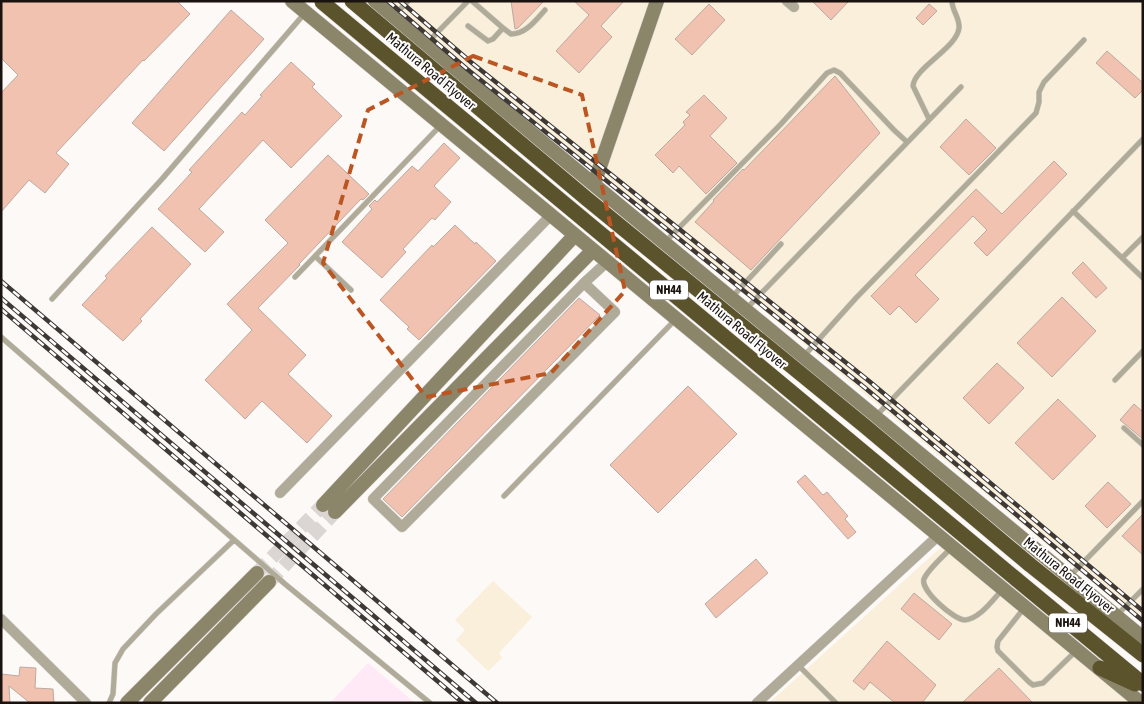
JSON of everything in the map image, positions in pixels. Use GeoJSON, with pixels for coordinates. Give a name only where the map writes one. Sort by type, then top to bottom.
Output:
{"type":"FeatureCollection","features":[{"type":"Feature","properties":{"kind":"highway","name":"Mathura Road Flyover"},"geometry":{"type":"LineString","coordinates":[[352,1],[587,198],[866,427],[965,512],[1140,647]]}},
{"type":"Feature","properties":{"kind":"highway","name":"Mathura Road Flyover"},"geometry":{"type":"LineString","coordinates":[[322,2],[1143,684]]}},
{"type":"Feature","properties":{"kind":"highway"},"geometry":{"type":"LineString","coordinates":[[1100,668],[1143,688]]}},
{"type":"Feature","properties":{"kind":"main road"},"geometry":{"type":"LineString","coordinates":[[292,1],[1141,703]]}},
{"type":"Feature","properties":{"kind":"main road"},"geometry":{"type":"LineString","coordinates":[[375,1],[425,45],[1116,616],[1140,647]]}},
{"type":"Feature","properties":{"kind":"main road"},"geometry":{"type":"LineString","coordinates":[[594,184],[657,1]]}},
{"type":"Feature","properties":{"kind":"main road"},"geometry":{"type":"LineString","coordinates":[[574,236],[329,508],[593,250]]}},
{"type":"Feature","properties":{"kind":"main road"},"geometry":{"type":"LineString","coordinates":[[676,318],[709,280]]}},
{"type":"Feature","properties":{"kind":"main road"},"geometry":{"type":"LineString","coordinates":[[127,703],[263,578],[150,703]]}},
{"type":"Feature","properties":{"kind":"street"},"geometry":{"type":"LineString","coordinates":[[280,493],[551,215]]}},
{"type":"Feature","properties":{"kind":"street"},"geometry":{"type":"LineString","coordinates":[[584,284],[615,312],[402,527],[374,500],[584,284],[608,262]]}},
{"type":"Feature","properties":{"kind":"street"},"geometry":{"type":"LineString","coordinates":[[757,703],[939,535]]}},
{"type":"Feature","properties":{"kind":"street"},"geometry":{"type":"LineString","coordinates":[[3,623],[86,703]]}},
{"type":"Feature","properties":{"kind":"lane"},"geometry":{"type":"LineString","coordinates":[[393,17],[408,1]]}},
{"type":"Feature","properties":{"kind":"lane"},"geometry":{"type":"LineString","coordinates":[[425,45],[468,1]]}},
{"type":"Feature","properties":{"kind":"lane"},"geometry":{"type":"LineString","coordinates":[[472,1],[511,34],[518,34],[524,30],[545,10]]}},
{"type":"Feature","properties":{"kind":"lane"},"geometry":{"type":"LineString","coordinates":[[930,119],[913,86],[913,82],[957,35],[959,21],[952,1]]}},
{"type":"Feature","properties":{"kind":"lane"},"geometry":{"type":"LineString","coordinates":[[52,299],[162,179],[306,12]]}},
{"type":"Feature","properties":{"kind":"lane"},"geometry":{"type":"LineString","coordinates":[[468,26],[488,41],[493,39],[503,28]]}},
{"type":"Feature","properties":{"kind":"lane"},"geometry":{"type":"LineString","coordinates":[[803,357],[856,298],[1036,113],[1039,92],[1044,82],[1084,40]]}},
{"type":"Feature","properties":{"kind":"lane"},"geometry":{"type":"LineString","coordinates":[[665,242],[781,124],[827,74],[834,70],[840,73],[907,142]]}},
{"type":"Feature","properties":{"kind":"lane"},"geometry":{"type":"LineString","coordinates":[[745,310],[961,87]]}},
{"type":"Feature","properties":{"kind":"lane"},"geometry":{"type":"LineString","coordinates":[[295,277],[441,124]]}},
{"type":"Feature","properties":{"kind":"lane"},"geometry":{"type":"LineString","coordinates":[[875,417],[1143,139]]}},
{"type":"Feature","properties":{"kind":"lane"},"geometry":{"type":"LineString","coordinates":[[1073,212],[1143,278]]}},
{"type":"Feature","properties":{"kind":"lane"},"geometry":{"type":"LineString","coordinates":[[1122,258],[1143,237]]}},
{"type":"Feature","properties":{"kind":"lane"},"geometry":{"type":"LineString","coordinates":[[731,298],[781,244]]}},
{"type":"Feature","properties":{"kind":"lane"},"geometry":{"type":"LineString","coordinates":[[315,256],[351,290]]}},
{"type":"Feature","properties":{"kind":"lane"},"geometry":{"type":"LineString","coordinates":[[504,496],[676,318]]}},
{"type":"Feature","properties":{"kind":"lane"},"geometry":{"type":"LineString","coordinates":[[1,336],[284,584],[430,703]]}},
{"type":"Feature","properties":{"kind":"lane"},"geometry":{"type":"LineString","coordinates":[[1114,380],[1143,351]]}},
{"type":"Feature","properties":{"kind":"lane"},"geometry":{"type":"LineString","coordinates":[[1124,428],[1143,445]]}},
{"type":"Feature","properties":{"kind":"lane"},"geometry":{"type":"LineString","coordinates":[[1069,577],[1143,501]]}},
{"type":"Feature","properties":{"kind":"lane"},"geometry":{"type":"LineString","coordinates":[[109,703],[113,694],[116,663],[123,649],[156,614],[234,540]]}},
{"type":"Feature","properties":{"kind":"lane"},"geometry":{"type":"LineString","coordinates":[[953,547],[929,571],[924,579],[924,586],[929,594],[956,617],[964,620],[978,614],[1003,588]]}},
{"type":"Feature","properties":{"kind":"lane"},"geometry":{"type":"LineString","coordinates":[[1116,616],[1143,589]]}},
{"type":"Feature","properties":{"kind":"lane"},"geometry":{"type":"LineString","coordinates":[[1025,607],[998,641],[997,646],[998,651],[1029,682],[1033,685],[1043,683],[1077,650]]}},
{"type":"Feature","properties":{"kind":"lane"},"geometry":{"type":"LineString","coordinates":[[798,665],[836,703]]}},
{"type":"Feature","properties":{"kind":"highlighted area"},"geometry":{"type":"Polygon","coordinates":[[[473,56],[582,95],[625,291],[551,373],[426,397],[323,263],[368,110],[473,56]]]}},
{"type":"Feature","properties":{"kind":"shaded area"},"geometry":{"type":"Polygon","coordinates":[[[389,1],[1143,1],[1143,624],[507,98],[389,1]]]}},
{"type":"Feature","properties":{"kind":"shaded area"},"geometry":{"type":"Polygon","coordinates":[[[950,539],[1143,703],[769,703],[950,539]]]}},
{"type":"Feature","properties":{"kind":"shaded area"},"geometry":{"type":"Polygon","coordinates":[[[493,581],[532,617],[499,653],[502,658],[488,671],[456,640],[465,630],[455,620],[493,581]]]}},
{"type":"Feature","properties":{"kind":"shaded area"},"geometry":{"type":"Polygon","coordinates":[[[368,663],[415,703],[330,703],[368,663]]]}},
{"type":"Feature","properties":{"kind":"building"},"geometry":{"type":"Polygon","coordinates":[[[1,1],[177,1],[190,14],[143,60],[56,153],[69,164],[45,193],[29,180],[1,212],[1,93],[18,75],[1,58],[1,1]]]}},
{"type":"Feature","properties":{"kind":"building"},"geometry":{"type":"Polygon","coordinates":[[[511,1],[544,1],[515,29],[511,1]]]}},
{"type":"Feature","properties":{"kind":"building"},"geometry":{"type":"Polygon","coordinates":[[[574,1],[624,1],[601,26],[612,37],[579,73],[556,51],[589,15],[574,1]]]}},
{"type":"Feature","properties":{"kind":"building"},"geometry":{"type":"Polygon","coordinates":[[[812,1],[849,1],[831,20],[812,1]]]}},
{"type":"Feature","properties":{"kind":"building"},"geometry":{"type":"Polygon","coordinates":[[[709,4],[725,20],[692,55],[675,39],[709,4]]]}},
{"type":"Feature","properties":{"kind":"building"},"geometry":{"type":"Polygon","coordinates":[[[929,4],[937,11],[923,25],[916,18],[929,4]]]}},
{"type":"Feature","properties":{"kind":"building"},"geometry":{"type":"Polygon","coordinates":[[[231,10],[264,39],[164,151],[132,123],[231,10]]]}},
{"type":"Feature","properties":{"kind":"building"},"geometry":{"type":"Polygon","coordinates":[[[1107,51],[1143,83],[1143,90],[1135,98],[1096,63],[1107,51]]]}},
{"type":"Feature","properties":{"kind":"building"},"geometry":{"type":"Polygon","coordinates":[[[291,62],[315,84],[312,87],[342,116],[291,168],[263,140],[199,209],[224,232],[205,252],[158,209],[192,172],[189,170],[242,112],[245,115],[262,96],[260,95],[291,62]]]}},
{"type":"Feature","properties":{"kind":"building"},"geometry":{"type":"Polygon","coordinates":[[[835,76],[880,133],[751,270],[695,222],[713,200],[835,76]]]}},
{"type":"Feature","properties":{"kind":"building"},"geometry":{"type":"Polygon","coordinates":[[[704,95],[727,118],[710,136],[737,163],[706,194],[679,166],[673,173],[655,155],[685,125],[683,122],[690,115],[686,112],[704,95]]]}},
{"type":"Feature","properties":{"kind":"building"},"geometry":{"type":"Polygon","coordinates":[[[966,119],[996,148],[969,175],[940,147],[966,119]]]}},
{"type":"Feature","properties":{"kind":"building"},"geometry":{"type":"Polygon","coordinates":[[[444,143],[460,158],[434,186],[451,202],[435,220],[432,218],[403,249],[406,252],[382,278],[342,242],[372,209],[369,206],[375,200],[377,202],[412,166],[418,171],[444,143]]]}},
{"type":"Feature","properties":{"kind":"building"},"geometry":{"type":"Polygon","coordinates":[[[328,155],[369,194],[363,200],[361,199],[258,308],[306,355],[288,374],[332,416],[307,443],[262,401],[245,419],[205,380],[252,330],[227,304],[288,243],[265,220],[328,155]]]}},
{"type":"Feature","properties":{"kind":"building"},"geometry":{"type":"Polygon","coordinates":[[[1054,161],[1067,174],[987,256],[974,243],[987,230],[973,216],[915,275],[939,299],[916,323],[899,306],[890,315],[871,296],[976,189],[1002,214],[1054,161]]]}},
{"type":"Feature","properties":{"kind":"building"},"geometry":{"type":"Polygon","coordinates":[[[455,225],[496,261],[419,340],[407,329],[409,327],[380,300],[432,245],[433,247],[455,225]]]}},
{"type":"Feature","properties":{"kind":"building"},"geometry":{"type":"Polygon","coordinates":[[[152,227],[191,264],[140,319],[142,321],[123,341],[82,305],[107,278],[105,276],[152,227]]]}},
{"type":"Feature","properties":{"kind":"building"},"geometry":{"type":"Polygon","coordinates":[[[1083,262],[1107,288],[1096,298],[1072,273],[1083,262]]]}},
{"type":"Feature","properties":{"kind":"building"},"geometry":{"type":"Polygon","coordinates":[[[1062,297],[1096,331],[1052,377],[1017,343],[1062,297]]]}},
{"type":"Feature","properties":{"kind":"building"},"geometry":{"type":"Polygon","coordinates":[[[579,298],[600,315],[402,517],[383,499],[579,298]]]}},
{"type":"Feature","properties":{"kind":"building"},"geometry":{"type":"Polygon","coordinates":[[[997,363],[1024,388],[989,424],[963,398],[997,363]]]}},
{"type":"Feature","properties":{"kind":"building"},"geometry":{"type":"Polygon","coordinates":[[[688,386],[737,434],[658,513],[610,465],[688,386]]]}},
{"type":"Feature","properties":{"kind":"building"},"geometry":{"type":"Polygon","coordinates":[[[1058,399],[1096,436],[1053,480],[1015,443],[1058,399]]]}},
{"type":"Feature","properties":{"kind":"building"},"geometry":{"type":"Polygon","coordinates":[[[1134,404],[1143,412],[1143,439],[1120,420],[1134,404]]]}},
{"type":"Feature","properties":{"kind":"building"},"geometry":{"type":"Polygon","coordinates":[[[805,475],[823,495],[827,492],[848,516],[845,519],[856,532],[848,539],[797,482],[805,475]]]}},
{"type":"Feature","properties":{"kind":"building"},"geometry":{"type":"Polygon","coordinates":[[[1108,482],[1131,504],[1107,528],[1085,506],[1108,482]]]}},
{"type":"Feature","properties":{"kind":"building"},"geometry":{"type":"Polygon","coordinates":[[[1143,514],[1143,555],[1122,536],[1143,514]]]}},
{"type":"Feature","properties":{"kind":"building"},"geometry":{"type":"Polygon","coordinates":[[[756,559],[768,573],[716,618],[705,604],[756,559]]]}},
{"type":"Feature","properties":{"kind":"building"},"geometry":{"type":"Polygon","coordinates":[[[914,593],[952,624],[939,640],[901,609],[914,593]]]}},
{"type":"Feature","properties":{"kind":"building"},"geometry":{"type":"Polygon","coordinates":[[[887,641],[936,685],[922,703],[895,703],[870,682],[864,690],[853,681],[887,641]]]}},
{"type":"Feature","properties":{"kind":"building"},"geometry":{"type":"Polygon","coordinates":[[[20,667],[36,668],[35,688],[53,689],[54,703],[30,703],[9,686],[10,703],[1,703],[1,674],[19,676],[20,667]]]}},
{"type":"Feature","properties":{"kind":"building"},"geometry":{"type":"Polygon","coordinates":[[[999,668],[1033,703],[962,703],[999,668]]]}},
{"type":"Feature","properties":{"kind":"tunnel"},"geometry":{"type":"LineString","coordinates":[[257,573],[323,505]]}},
{"type":"Feature","properties":{"kind":"tunnel"},"geometry":{"type":"LineString","coordinates":[[269,582],[335,512]]}},
{"type":"Feature","properties":{"kind":"railway"},"geometry":{"type":"LineString","coordinates":[[388,1],[467,69],[864,387],[1143,621]]}},
{"type":"Feature","properties":{"kind":"railway"},"geometry":{"type":"LineString","coordinates":[[400,1],[472,63],[869,381],[1143,611]]}},
{"type":"Feature","properties":{"kind":"railway"},"geometry":{"type":"LineString","coordinates":[[1,281],[497,703]]}},
{"type":"Feature","properties":{"kind":"railway"},"geometry":{"type":"LineString","coordinates":[[1,298],[476,703]]}},
{"type":"Feature","properties":{"kind":"railway"},"geometry":{"type":"LineString","coordinates":[[1,309],[463,703]]}}]}
